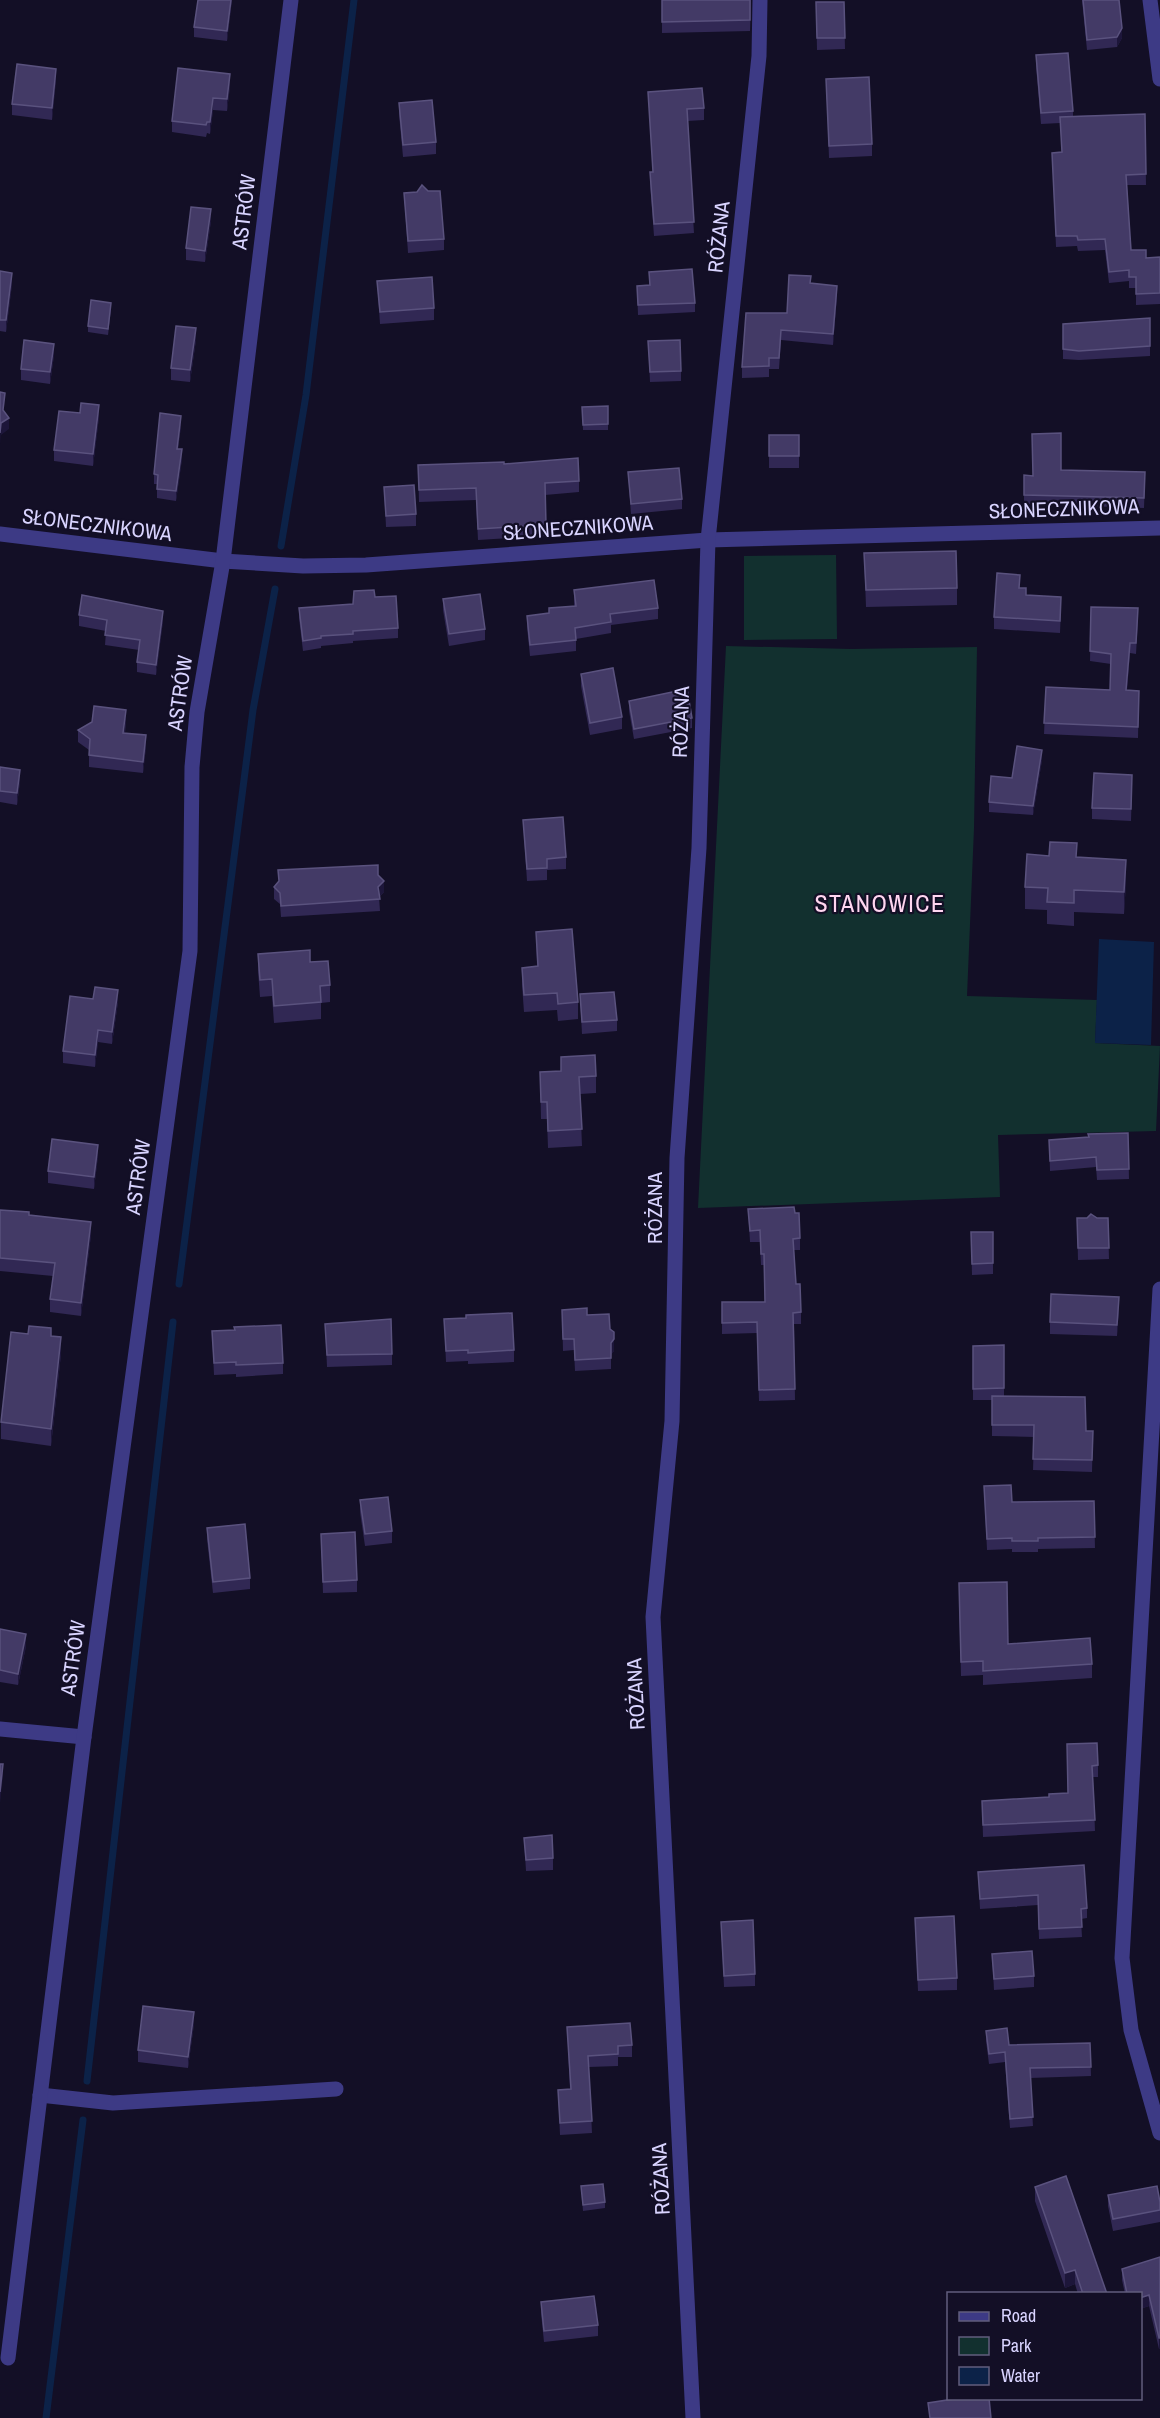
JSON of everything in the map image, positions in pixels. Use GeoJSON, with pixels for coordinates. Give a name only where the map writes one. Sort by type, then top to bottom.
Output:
{"type":"FeatureCollection","features":[{"type":"Feature","properties":{"kind":"street","name":"ASTRÓW"},"geometry":{"type":"LineString","coordinates":[[8,2358],[84,1737],[190,951],[192,767],[197,712],[223,561],[291,0]]}},
{"type":"Feature","properties":{"kind":"street","name":"RÓŻANA"},"geometry":{"type":"LineString","coordinates":[[693,2418],[652,1617],[672,1421],[677,1158],[699,848],[708,540],[759,56],[760,0]]}},
{"type":"Feature","properties":{"kind":"street"},"geometry":{"type":"LineString","coordinates":[[1150,0],[1160,79]]}},
{"type":"Feature","properties":{"kind":"street","name":"SŁONECZNIKOWA"},"geometry":{"type":"LineString","coordinates":[[0,534],[223,561],[303,566],[366,565],[708,540],[1160,528]]}},
{"type":"Feature","properties":{"kind":"street"},"geometry":{"type":"LineString","coordinates":[[1160,1289],[1122,1958],[1131,2030],[1160,2133]]}},
{"type":"Feature","properties":{"kind":"street"},"geometry":{"type":"LineString","coordinates":[[0,1729],[84,1737]]}},
{"type":"Feature","properties":{"kind":"street"},"geometry":{"type":"LineString","coordinates":[[40,2095],[113,2103],[336,2089]]}},
{"type":"Feature","properties":{"kind":"green space"},"geometry":{"type":"Polygon","coordinates":[[[836,555],[837,639],[744,640],[744,556],[836,555]]]}},
{"type":"Feature","properties":{"kind":"green space"},"geometry":{"type":"Polygon","coordinates":[[[726,646],[851,649],[977,647],[974,828],[967,996],[1097,1000],[1095,1043],[1160,1046],[1156,1131],[998,1135],[1000,1197],[698,1208],[726,646]]]}},
{"type":"Feature","properties":{"kind":"water"},"geometry":{"type":"Polygon","coordinates":[[[1099,939],[1154,942],[1151,1045],[1095,1043],[1099,939]]]}},
{"type":"Feature","properties":{"kind":"building"},"geometry":{"type":"Polygon","coordinates":[[[198,0],[231,0],[227,31],[194,27],[198,0]]]}},
{"type":"Feature","properties":{"kind":"building"},"geometry":{"type":"Polygon","coordinates":[[[662,0],[750,0],[750,20],[662,22],[662,0]]]}},
{"type":"Feature","properties":{"kind":"building"},"geometry":{"type":"Polygon","coordinates":[[[1083,0],[1119,0],[1122,28],[1117,37],[1087,40],[1083,0]]]}},
{"type":"Feature","properties":{"kind":"building"},"geometry":{"type":"Polygon","coordinates":[[[816,2],[844,2],[845,38],[817,38],[816,2]]]}},
{"type":"Feature","properties":{"kind":"building"},"geometry":{"type":"Polygon","coordinates":[[[1068,53],[1073,111],[1041,113],[1036,55],[1068,53]]]}},
{"type":"Feature","properties":{"kind":"building"},"geometry":{"type":"Polygon","coordinates":[[[17,64],[56,69],[52,108],[12,104],[17,64]]]}},
{"type":"Feature","properties":{"kind":"building"},"geometry":{"type":"Polygon","coordinates":[[[178,68],[230,74],[227,99],[213,98],[210,122],[206,125],[172,121],[178,68]]]}},
{"type":"Feature","properties":{"kind":"building"},"geometry":{"type":"Polygon","coordinates":[[[869,77],[872,144],[829,146],[826,79],[869,77]]]}},
{"type":"Feature","properties":{"kind":"building"},"geometry":{"type":"Polygon","coordinates":[[[702,88],[704,108],[687,109],[694,222],[654,224],[648,92],[702,88]]]}},
{"type":"Feature","properties":{"kind":"building"},"geometry":{"type":"Polygon","coordinates":[[[432,100],[436,142],[403,145],[399,103],[432,100]]]}},
{"type":"Feature","properties":{"kind":"building"},"geometry":{"type":"Polygon","coordinates":[[[1145,114],[1146,174],[1126,175],[1131,250],[1146,250],[1146,258],[1160,257],[1160,293],[1136,294],[1136,277],[1129,277],[1129,270],[1109,272],[1105,239],[1078,240],[1077,236],[1056,236],[1052,153],[1062,152],[1060,117],[1145,114]]]}},
{"type":"Feature","properties":{"kind":"building"},"geometry":{"type":"Polygon","coordinates":[[[422,185],[428,191],[440,191],[444,239],[408,241],[404,193],[417,192],[422,185]]]}},
{"type":"Feature","properties":{"kind":"building"},"geometry":{"type":"Polygon","coordinates":[[[191,207],[211,209],[205,251],[186,248],[191,207]]]}},
{"type":"Feature","properties":{"kind":"building"},"geometry":{"type":"Polygon","coordinates":[[[692,269],[695,303],[638,305],[637,286],[650,285],[649,272],[692,269]]]}},
{"type":"Feature","properties":{"kind":"building"},"geometry":{"type":"Polygon","coordinates":[[[0,271],[12,273],[6,320],[0,320],[0,271]]]}},
{"type":"Feature","properties":{"kind":"building"},"geometry":{"type":"Polygon","coordinates":[[[789,275],[811,276],[810,283],[837,286],[833,334],[781,330],[779,358],[769,358],[769,366],[742,367],[746,313],[787,313],[789,275]]]}},
{"type":"Feature","properties":{"kind":"building"},"geometry":{"type":"Polygon","coordinates":[[[432,277],[434,308],[380,312],[377,281],[432,277]]]}},
{"type":"Feature","properties":{"kind":"building"},"geometry":{"type":"Polygon","coordinates":[[[91,300],[111,303],[108,329],[88,326],[91,300]]]}},
{"type":"Feature","properties":{"kind":"building"},"geometry":{"type":"Polygon","coordinates":[[[1150,318],[1150,346],[1079,351],[1063,349],[1063,324],[1150,318]]]}},
{"type":"Feature","properties":{"kind":"building"},"geometry":{"type":"Polygon","coordinates":[[[176,326],[196,328],[190,370],[171,368],[176,326]]]}},
{"type":"Feature","properties":{"kind":"building"},"geometry":{"type":"Polygon","coordinates":[[[24,340],[54,344],[50,372],[21,369],[24,340]]]}},
{"type":"Feature","properties":{"kind":"building"},"geometry":{"type":"Polygon","coordinates":[[[680,340],[681,371],[650,372],[648,341],[680,340]]]}},
{"type":"Feature","properties":{"kind":"building"},"geometry":{"type":"Polygon","coordinates":[[[0,392],[5,393],[3,410],[9,418],[1,423],[0,433],[0,392]]]}},
{"type":"Feature","properties":{"kind":"building"},"geometry":{"type":"Polygon","coordinates":[[[81,403],[99,405],[93,454],[54,450],[59,411],[80,413],[81,403]]]}},
{"type":"Feature","properties":{"kind":"building"},"geometry":{"type":"Polygon","coordinates":[[[608,406],[608,424],[583,425],[582,407],[608,406]]]}},
{"type":"Feature","properties":{"kind":"building"},"geometry":{"type":"Polygon","coordinates":[[[160,413],[181,416],[177,449],[182,449],[176,491],[157,489],[158,475],[154,474],[160,413]]]}},
{"type":"Feature","properties":{"kind":"building"},"geometry":{"type":"Polygon","coordinates":[[[1061,433],[1061,470],[1145,472],[1144,498],[1024,495],[1024,475],[1033,476],[1032,434],[1061,433]]]}},
{"type":"Feature","properties":{"kind":"building"},"geometry":{"type":"Polygon","coordinates":[[[769,435],[799,435],[799,456],[769,456],[769,435]]]}},
{"type":"Feature","properties":{"kind":"building"},"geometry":{"type":"Polygon","coordinates":[[[578,458],[579,481],[545,483],[546,525],[478,529],[476,488],[419,490],[418,465],[504,462],[504,464],[578,458]]]}},
{"type":"Feature","properties":{"kind":"building"},"geometry":{"type":"Polygon","coordinates":[[[679,468],[682,499],[631,504],[628,472],[679,468]]]}},
{"type":"Feature","properties":{"kind":"building"},"geometry":{"type":"Polygon","coordinates":[[[414,485],[416,514],[386,516],[384,487],[414,485]]]}},
{"type":"Feature","properties":{"kind":"building"},"geometry":{"type":"Polygon","coordinates":[[[956,551],[957,588],[866,590],[864,553],[956,551]]]}},
{"type":"Feature","properties":{"kind":"building"},"geometry":{"type":"Polygon","coordinates":[[[997,573],[1020,575],[1019,588],[1026,588],[1026,595],[1061,597],[1060,621],[994,617],[997,573]]]}},
{"type":"Feature","properties":{"kind":"building"},"geometry":{"type":"Polygon","coordinates":[[[654,580],[658,608],[610,614],[611,622],[575,628],[576,640],[530,645],[527,616],[549,613],[549,608],[576,606],[574,590],[654,580]]]}},
{"type":"Feature","properties":{"kind":"building"},"geometry":{"type":"Polygon","coordinates":[[[374,590],[375,597],[396,596],[398,628],[353,631],[353,634],[321,636],[321,638],[303,641],[299,608],[353,604],[354,591],[374,590]]]}},
{"type":"Feature","properties":{"kind":"building"},"geometry":{"type":"Polygon","coordinates":[[[480,594],[485,629],[449,634],[443,599],[480,594]]]}},
{"type":"Feature","properties":{"kind":"building"},"geometry":{"type":"Polygon","coordinates":[[[82,595],[163,611],[156,665],[137,662],[140,640],[105,635],[107,620],[79,615],[82,595]]]}},
{"type":"Feature","properties":{"kind":"building"},"geometry":{"type":"Polygon","coordinates":[[[1091,607],[1138,608],[1136,643],[1130,643],[1126,690],[1139,691],[1138,727],[1044,723],[1046,687],[1110,690],[1111,654],[1090,651],[1091,607]]]}},
{"type":"Feature","properties":{"kind":"building"},"geometry":{"type":"Polygon","coordinates":[[[613,668],[622,717],[590,723],[581,674],[613,668]]]}},
{"type":"Feature","properties":{"kind":"building"},"geometry":{"type":"Polygon","coordinates":[[[687,689],[692,718],[634,729],[629,701],[687,689]]]}},
{"type":"Feature","properties":{"kind":"building"},"geometry":{"type":"Polygon","coordinates":[[[94,706],[126,710],[123,733],[146,735],[143,762],[89,755],[90,739],[78,730],[92,722],[94,706]]]}},
{"type":"Feature","properties":{"kind":"building"},"geometry":{"type":"Polygon","coordinates":[[[1017,746],[1042,750],[1033,806],[989,802],[991,776],[1012,778],[1017,746]]]}},
{"type":"Feature","properties":{"kind":"building"},"geometry":{"type":"Polygon","coordinates":[[[0,767],[20,770],[17,793],[0,791],[0,767]]]}},
{"type":"Feature","properties":{"kind":"building"},"geometry":{"type":"Polygon","coordinates":[[[1094,773],[1132,775],[1131,809],[1092,808],[1094,773]]]}},
{"type":"Feature","properties":{"kind":"building"},"geometry":{"type":"Polygon","coordinates":[[[563,817],[566,857],[547,859],[547,868],[527,869],[523,820],[563,817]]]}},
{"type":"Feature","properties":{"kind":"building"},"geometry":{"type":"Polygon","coordinates":[[[1050,842],[1077,843],[1076,857],[1126,860],[1124,892],[1074,890],[1074,903],[1047,902],[1048,888],[1025,887],[1027,854],[1049,856],[1050,842]]]}},
{"type":"Feature","properties":{"kind":"building"},"geometry":{"type":"Polygon","coordinates":[[[378,865],[378,875],[384,881],[378,887],[380,899],[281,906],[280,893],[274,887],[279,881],[278,870],[378,865]]]}},
{"type":"Feature","properties":{"kind":"building"},"geometry":{"type":"Polygon","coordinates":[[[572,929],[578,1002],[558,1004],[557,993],[524,995],[522,968],[538,966],[536,932],[572,929]]]}},
{"type":"Feature","properties":{"kind":"building"},"geometry":{"type":"Polygon","coordinates":[[[310,950],[310,962],[328,961],[330,985],[320,986],[321,1002],[274,1006],[272,979],[260,980],[258,954],[310,950]]]}},
{"type":"Feature","properties":{"kind":"building"},"geometry":{"type":"Polygon","coordinates":[[[95,987],[118,990],[112,1032],[98,1030],[95,1055],[63,1051],[70,996],[93,999],[95,987]]]}},
{"type":"Feature","properties":{"kind":"building"},"geometry":{"type":"Polygon","coordinates":[[[614,992],[617,1020],[582,1022],[580,994],[614,992]]]}},
{"type":"Feature","properties":{"kind":"building"},"geometry":{"type":"Polygon","coordinates":[[[595,1055],[596,1076],[579,1077],[582,1129],[548,1131],[547,1102],[541,1102],[540,1072],[561,1071],[561,1057],[595,1055]]]}},
{"type":"Feature","properties":{"kind":"building"},"geometry":{"type":"Polygon","coordinates":[[[1128,1133],[1129,1169],[1097,1170],[1096,1157],[1050,1161],[1049,1140],[1089,1137],[1088,1134],[1128,1133]]]}},
{"type":"Feature","properties":{"kind":"building"},"geometry":{"type":"Polygon","coordinates":[[[52,1139],[98,1145],[94,1177],[48,1171],[52,1139]]]}},
{"type":"Feature","properties":{"kind":"building"},"geometry":{"type":"Polygon","coordinates":[[[794,1207],[795,1213],[799,1213],[800,1238],[793,1239],[796,1284],[800,1284],[801,1312],[793,1313],[795,1389],[759,1390],[757,1322],[722,1323],[722,1302],[765,1302],[764,1254],[761,1254],[760,1230],[750,1231],[748,1209],[794,1207]]]}},
{"type":"Feature","properties":{"kind":"building"},"geometry":{"type":"Polygon","coordinates":[[[0,1210],[29,1212],[29,1215],[91,1222],[81,1303],[50,1299],[55,1263],[0,1258],[0,1210]]]}},
{"type":"Feature","properties":{"kind":"building"},"geometry":{"type":"Polygon","coordinates":[[[1091,1214],[1097,1218],[1108,1218],[1109,1248],[1078,1248],[1077,1218],[1087,1218],[1091,1214]]]}},
{"type":"Feature","properties":{"kind":"building"},"geometry":{"type":"Polygon","coordinates":[[[971,1232],[993,1232],[993,1263],[972,1264],[971,1232]]]}},
{"type":"Feature","properties":{"kind":"building"},"geometry":{"type":"Polygon","coordinates":[[[1051,1294],[1119,1297],[1117,1325],[1050,1322],[1051,1294]]]}},
{"type":"Feature","properties":{"kind":"building"},"geometry":{"type":"Polygon","coordinates":[[[587,1308],[587,1315],[609,1314],[610,1329],[614,1332],[611,1358],[575,1360],[574,1339],[563,1339],[562,1310],[587,1308]]]}},
{"type":"Feature","properties":{"kind":"building"},"geometry":{"type":"Polygon","coordinates":[[[512,1313],[514,1350],[468,1353],[468,1350],[446,1351],[444,1319],[466,1318],[466,1315],[512,1313]]]}},
{"type":"Feature","properties":{"kind":"building"},"geometry":{"type":"Polygon","coordinates":[[[391,1319],[392,1354],[327,1355],[325,1324],[391,1319]]]}},
{"type":"Feature","properties":{"kind":"building"},"geometry":{"type":"Polygon","coordinates":[[[281,1325],[283,1363],[236,1365],[236,1362],[214,1363],[212,1331],[235,1330],[234,1327],[281,1325]]]}},
{"type":"Feature","properties":{"kind":"building"},"geometry":{"type":"Polygon","coordinates":[[[29,1326],[51,1328],[51,1336],[61,1337],[51,1429],[1,1422],[11,1332],[28,1334],[29,1326]]]}},
{"type":"Feature","properties":{"kind":"building"},"geometry":{"type":"Polygon","coordinates":[[[1004,1345],[1004,1388],[973,1389],[973,1346],[1004,1345]]]}},
{"type":"Feature","properties":{"kind":"building"},"geometry":{"type":"Polygon","coordinates":[[[992,1396],[1085,1397],[1086,1431],[1093,1431],[1092,1460],[1033,1459],[1034,1425],[992,1425],[992,1396]]]}},
{"type":"Feature","properties":{"kind":"building"},"geometry":{"type":"Polygon","coordinates":[[[1011,1485],[1012,1502],[1094,1501],[1095,1537],[1038,1538],[1038,1541],[1012,1541],[1012,1538],[987,1539],[984,1486],[1011,1485]]]}},
{"type":"Feature","properties":{"kind":"building"},"geometry":{"type":"Polygon","coordinates":[[[388,1497],[392,1531],[365,1534],[360,1500],[388,1497]]]}},
{"type":"Feature","properties":{"kind":"building"},"geometry":{"type":"Polygon","coordinates":[[[245,1524],[250,1578],[213,1582],[207,1528],[245,1524]]]}},
{"type":"Feature","properties":{"kind":"building"},"geometry":{"type":"Polygon","coordinates":[[[355,1532],[357,1580],[323,1582],[321,1534],[355,1532]]]}},
{"type":"Feature","properties":{"kind":"building"},"geometry":{"type":"Polygon","coordinates":[[[1007,1582],[1008,1644],[1090,1638],[1092,1664],[983,1671],[983,1661],[961,1662],[959,1583],[1007,1582]]]}},
{"type":"Feature","properties":{"kind":"building"},"geometry":{"type":"Polygon","coordinates":[[[0,1629],[26,1634],[18,1674],[0,1670],[0,1629]]]}},
{"type":"Feature","properties":{"kind":"building"},"geometry":{"type":"Polygon","coordinates":[[[1097,1743],[1098,1765],[1092,1766],[1095,1820],[983,1825],[982,1801],[1049,1797],[1049,1794],[1068,1793],[1067,1744],[1097,1743]]]}},
{"type":"Feature","properties":{"kind":"building"},"geometry":{"type":"Polygon","coordinates":[[[0,1764],[3,1764],[0,1792],[0,1764]]]}},
{"type":"Feature","properties":{"kind":"building"},"geometry":{"type":"Polygon","coordinates":[[[552,1835],[553,1858],[526,1860],[524,1838],[552,1835]]]}},
{"type":"Feature","properties":{"kind":"building"},"geometry":{"type":"Polygon","coordinates":[[[1084,1865],[1087,1908],[1081,1909],[1082,1927],[1039,1929],[1038,1895],[980,1899],[978,1872],[1084,1865]]]}},
{"type":"Feature","properties":{"kind":"building"},"geometry":{"type":"Polygon","coordinates":[[[954,1916],[957,1978],[918,1980],[915,1918],[954,1916]]]}},
{"type":"Feature","properties":{"kind":"building"},"geometry":{"type":"Polygon","coordinates":[[[753,1920],[755,1974],[724,1976],[721,1922],[753,1920]]]}},
{"type":"Feature","properties":{"kind":"building"},"geometry":{"type":"Polygon","coordinates":[[[1032,1951],[1034,1976],[994,1979],[992,1954],[1032,1951]]]}},
{"type":"Feature","properties":{"kind":"building"},"geometry":{"type":"Polygon","coordinates":[[[143,2006],[194,2012],[188,2057],[138,2050],[143,2006]]]}},
{"type":"Feature","properties":{"kind":"building"},"geometry":{"type":"Polygon","coordinates":[[[630,2023],[632,2045],[618,2046],[618,2054],[588,2056],[592,2121],[560,2123],[558,2090],[571,2089],[567,2027],[630,2023]]]}},
{"type":"Feature","properties":{"kind":"building"},"geometry":{"type":"Polygon","coordinates":[[[1007,2028],[1009,2045],[1090,2043],[1091,2067],[1030,2068],[1033,2117],[1010,2119],[1005,2052],[989,2054],[986,2031],[1007,2028]]]}},
{"type":"Feature","properties":{"kind":"building"},"geometry":{"type":"Polygon","coordinates":[[[1066,2176],[1106,2292],[1082,2292],[1075,2270],[1065,2273],[1035,2187],[1066,2176]]]}},
{"type":"Feature","properties":{"kind":"building"},"geometry":{"type":"Polygon","coordinates":[[[603,2184],[605,2202],[583,2205],[581,2186],[603,2184]]]}},
{"type":"Feature","properties":{"kind":"building"},"geometry":{"type":"Polygon","coordinates":[[[1157,2186],[1160,2210],[1113,2219],[1108,2195],[1157,2186]]]}},
{"type":"Feature","properties":{"kind":"building"},"geometry":{"type":"Polygon","coordinates":[[[1160,2257],[1160,2338],[1149,2295],[1142,2297],[1142,2292],[1127,2292],[1122,2269],[1160,2257]]]}},
{"type":"Feature","properties":{"kind":"building"},"geometry":{"type":"Polygon","coordinates":[[[594,2296],[598,2325],[544,2331],[541,2302],[594,2296]]]}},
{"type":"Feature","properties":{"kind":"building"},"geometry":{"type":"Polygon","coordinates":[[[947,2400],[989,2400],[991,2418],[930,2418],[928,2403],[947,2400]]]}},
{"type":"Feature","properties":{"kind":"waterway"},"geometry":{"type":"LineString","coordinates":[[281,546],[306,395],[354,0]]}},
{"type":"Feature","properties":{"kind":"waterway"},"geometry":{"type":"LineString","coordinates":[[179,1284],[253,710],[275,589]]}},
{"type":"Feature","properties":{"kind":"waterway"},"geometry":{"type":"LineString","coordinates":[[87,2081],[173,1322]]}},
{"type":"Feature","properties":{"kind":"waterway"},"geometry":{"type":"LineString","coordinates":[[46,2418],[83,2120]]}},
{"type":"Feature","properties":{"kind":"district","name":"STANOWICE"},"geometry":{"type":"Point","coordinates":[880,904]}}]}
